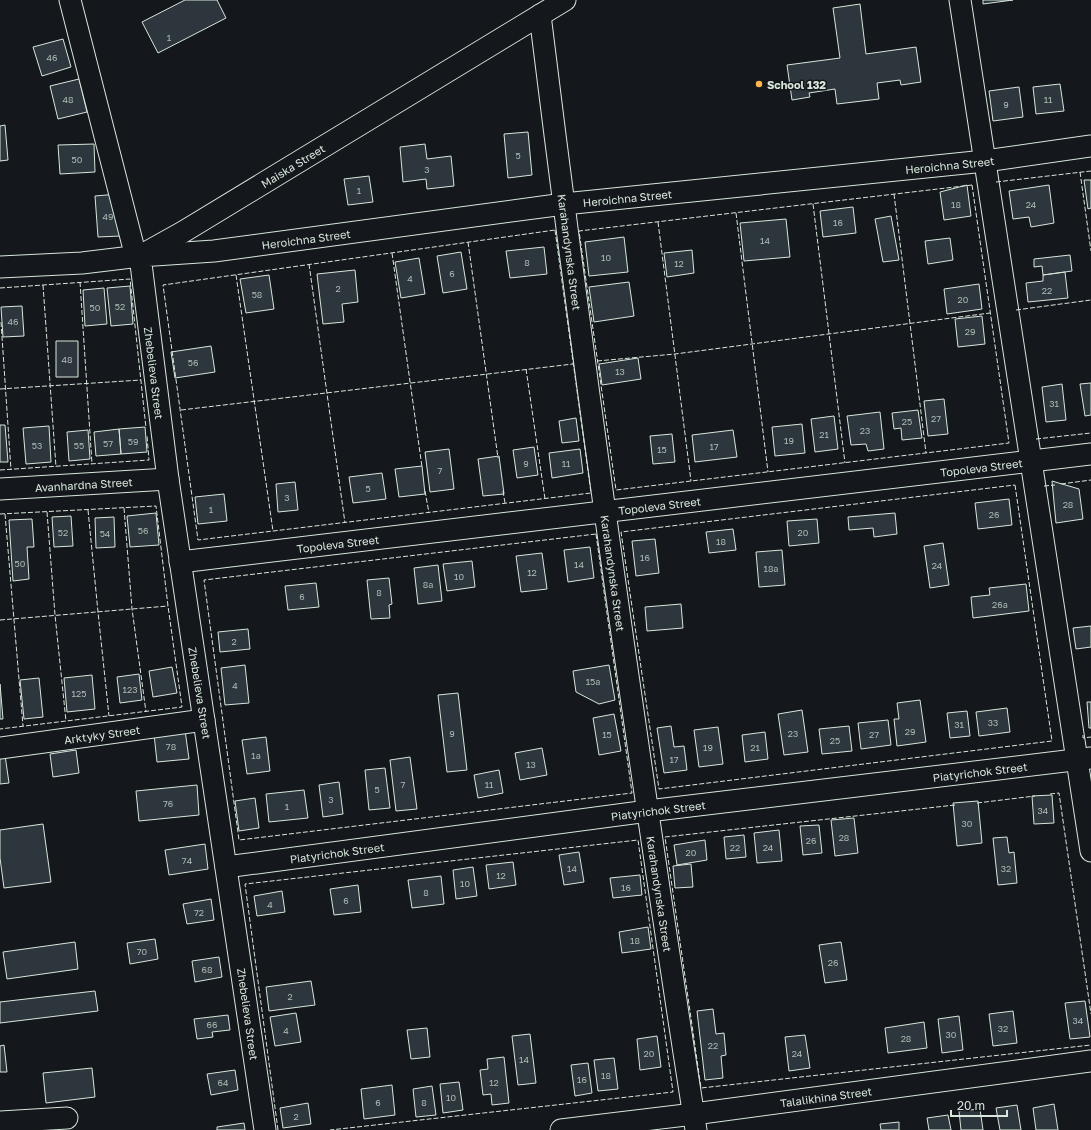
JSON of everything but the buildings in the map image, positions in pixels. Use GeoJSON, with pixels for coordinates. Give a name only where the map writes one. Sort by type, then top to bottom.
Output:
{"type":"FeatureCollection","features":[{"type":"Feature","properties":{"kind":"street","name":"Zhebelieva Street"},"geometry":{"type":"LineString","coordinates":[[70,0],[138,256],[180,562],[265,1130]]}},
{"type":"Feature","properties":{"kind":"street","name":"Maiska Street"},"geometry":{"type":"LineString","coordinates":[[0,267],[82,263],[138,256],[190,228],[565,0]]}},
{"type":"Feature","properties":{"kind":"street"},"geometry":{"type":"LineString","coordinates":[[960,0],[1031,461],[1084,758],[1091,850]]}},
{"type":"Feature","properties":{"kind":"street","name":"Karahandynska Street"},"geometry":{"type":"LineString","coordinates":[[540,15],[605,512],[695,1122]]}},
{"type":"Feature","properties":{"kind":"street","name":"Heroichna Street"},"geometry":{"type":"LineString","coordinates":[[138,256],[214,251],[564,204],[985,161],[1091,146]]}},
{"type":"Feature","properties":{"kind":"street","name":"Topoleva Street"},"geometry":{"type":"LineString","coordinates":[[180,562],[1091,454]]}},
{"type":"Feature","properties":{"kind":"street","name":"Avanhardna Street"},"geometry":{"type":"LineString","coordinates":[[0,489],[168,479]]}},
{"type":"Feature","properties":{"kind":"street","name":"Arktyky Street"},"geometry":{"type":"LineString","coordinates":[[0,748],[204,720]]}},
{"type":"Feature","properties":{"kind":"street","name":"Piatyrichok Street"},"geometry":{"type":"LineString","coordinates":[[226,867],[648,810],[1084,758]]}},
{"type":"Feature","properties":{"kind":"street","name":"Talalikhina Street"},"geometry":{"type":"LineString","coordinates":[[561,1130],[695,1122],[1091,1061]]}},
{"type":"Feature","properties":{"kind":"street"},"geometry":{"type":"LineString","coordinates":[[0,1122],[67,1118]]}},
{"type":"Feature","properties":{"kind":"fence"},"geometry":{"type":"LineString","coordinates":[[996,182],[1091,171]]}},
{"type":"Feature","properties":{"kind":"fence"},"geometry":{"type":"LineString","coordinates":[[1080,172],[1091,251]]}},
{"type":"Feature","properties":{"kind":"fence"},"geometry":{"type":"LineString","coordinates":[[972,185],[1009,443],[616,490],[579,231],[972,185]]}},
{"type":"Feature","properties":{"kind":"fence"},"geometry":{"type":"LineString","coordinates":[[894,194],[926,453]]}},
{"type":"Feature","properties":{"kind":"fence"},"geometry":{"type":"LineString","coordinates":[[813,204],[845,463]]}},
{"type":"Feature","properties":{"kind":"fence"},"geometry":{"type":"LineString","coordinates":[[736,213],[768,472]]}},
{"type":"Feature","properties":{"kind":"fence"},"geometry":{"type":"LineString","coordinates":[[658,222],[691,481]]}},
{"type":"Feature","properties":{"kind":"fence"},"geometry":{"type":"LineString","coordinates":[[555,230],[591,493],[198,540],[163,285],[555,230]]}},
{"type":"Feature","properties":{"kind":"fence"},"geometry":{"type":"LineString","coordinates":[[468,242],[498,458]]}},
{"type":"Feature","properties":{"kind":"fence"},"geometry":{"type":"LineString","coordinates":[[392,253],[422,467]]}},
{"type":"Feature","properties":{"kind":"fence"},"geometry":{"type":"LineString","coordinates":[[309,264],[345,523]]}},
{"type":"Feature","properties":{"kind":"fence"},"geometry":{"type":"LineString","coordinates":[[236,275],[273,531]]}},
{"type":"Feature","properties":{"kind":"fence"},"geometry":{"type":"LineString","coordinates":[[0,288],[130,279],[146,428]]}},
{"type":"Feature","properties":{"kind":"fence"},"geometry":{"type":"LineString","coordinates":[[80,282],[92,464]]}},
{"type":"Feature","properties":{"kind":"fence"},"geometry":{"type":"LineString","coordinates":[[43,285],[56,467]]}},
{"type":"Feature","properties":{"kind":"fence"},"geometry":{"type":"LineString","coordinates":[[1016,310],[1091,300]]}},
{"type":"Feature","properties":{"kind":"fence"},"geometry":{"type":"LineString","coordinates":[[597,361],[675,354],[990,313]]}},
{"type":"Feature","properties":{"kind":"fence"},"geometry":{"type":"LineString","coordinates":[[1,322],[11,470]]}},
{"type":"Feature","properties":{"kind":"fence"},"geometry":{"type":"LineString","coordinates":[[181,410],[573,364]]}},
{"type":"Feature","properties":{"kind":"fence"},"geometry":{"type":"LineString","coordinates":[[526,369],[545,499]]}},
{"type":"Feature","properties":{"kind":"fence"},"geometry":{"type":"LineString","coordinates":[[0,389],[141,380]]}},
{"type":"Feature","properties":{"kind":"fence"},"geometry":{"type":"LineString","coordinates":[[1036,439],[1091,433]]}},
{"type":"Feature","properties":{"kind":"fence"},"geometry":{"type":"LineString","coordinates":[[0,470],[149,460],[147,436]]}},
{"type":"Feature","properties":{"kind":"fence"},"geometry":{"type":"LineString","coordinates":[[1061,484],[1091,480]]}},
{"type":"Feature","properties":{"kind":"fence"},"geometry":{"type":"LineString","coordinates":[[1015,485],[1052,741],[659,789],[621,532],[1015,485]]}},
{"type":"Feature","properties":{"kind":"fence"},"geometry":{"type":"LineString","coordinates":[[1044,486],[1055,485]]}},
{"type":"Feature","properties":{"kind":"fence"},"geometry":{"type":"LineString","coordinates":[[425,491],[429,513]]}},
{"type":"Feature","properties":{"kind":"fence"},"geometry":{"type":"LineString","coordinates":[[503,491],[505,503]]}},
{"type":"Feature","properties":{"kind":"fence"},"geometry":{"type":"LineString","coordinates":[[0,514],[156,506],[182,707],[0,729]]}},
{"type":"Feature","properties":{"kind":"fence"},"geometry":{"type":"LineString","coordinates":[[124,508],[132,609],[146,712]]}},
{"type":"Feature","properties":{"kind":"fence"},"geometry":{"type":"LineString","coordinates":[[88,510],[109,716]]}},
{"type":"Feature","properties":{"kind":"fence"},"geometry":{"type":"LineString","coordinates":[[47,512],[55,615],[66,721]]}},
{"type":"Feature","properties":{"kind":"fence"},"geometry":{"type":"LineString","coordinates":[[5,514],[23,726]]}},
{"type":"Feature","properties":{"kind":"fence"},"geometry":{"type":"LineString","coordinates":[[596,534],[632,793],[239,840],[204,580],[596,534]]}},
{"type":"Feature","properties":{"kind":"fence"},"geometry":{"type":"LineString","coordinates":[[0,620],[168,606]]}},
{"type":"Feature","properties":{"kind":"fence"},"geometry":{"type":"LineString","coordinates":[[1083,735],[1083,738],[1091,737]]}},
{"type":"Feature","properties":{"kind":"fence"},"geometry":{"type":"LineString","coordinates":[[1050,794],[1059,793],[1091,1014]]}},
{"type":"Feature","properties":{"kind":"fence"},"geometry":{"type":"LineString","coordinates":[[977,803],[1035,796]]}},
{"type":"Feature","properties":{"kind":"fence"},"geometry":{"type":"LineString","coordinates":[[955,805],[665,837],[701,1088],[1091,1045]]}},
{"type":"Feature","properties":{"kind":"fence"},"geometry":{"type":"LineString","coordinates":[[278,1130],[245,884],[638,840],[673,1092],[330,1130]]}},
{"type":"Feature","properties":{"kind":"place","name":"School 132"},"geometry":{"type":"Point","coordinates":[759,84]}}]}
